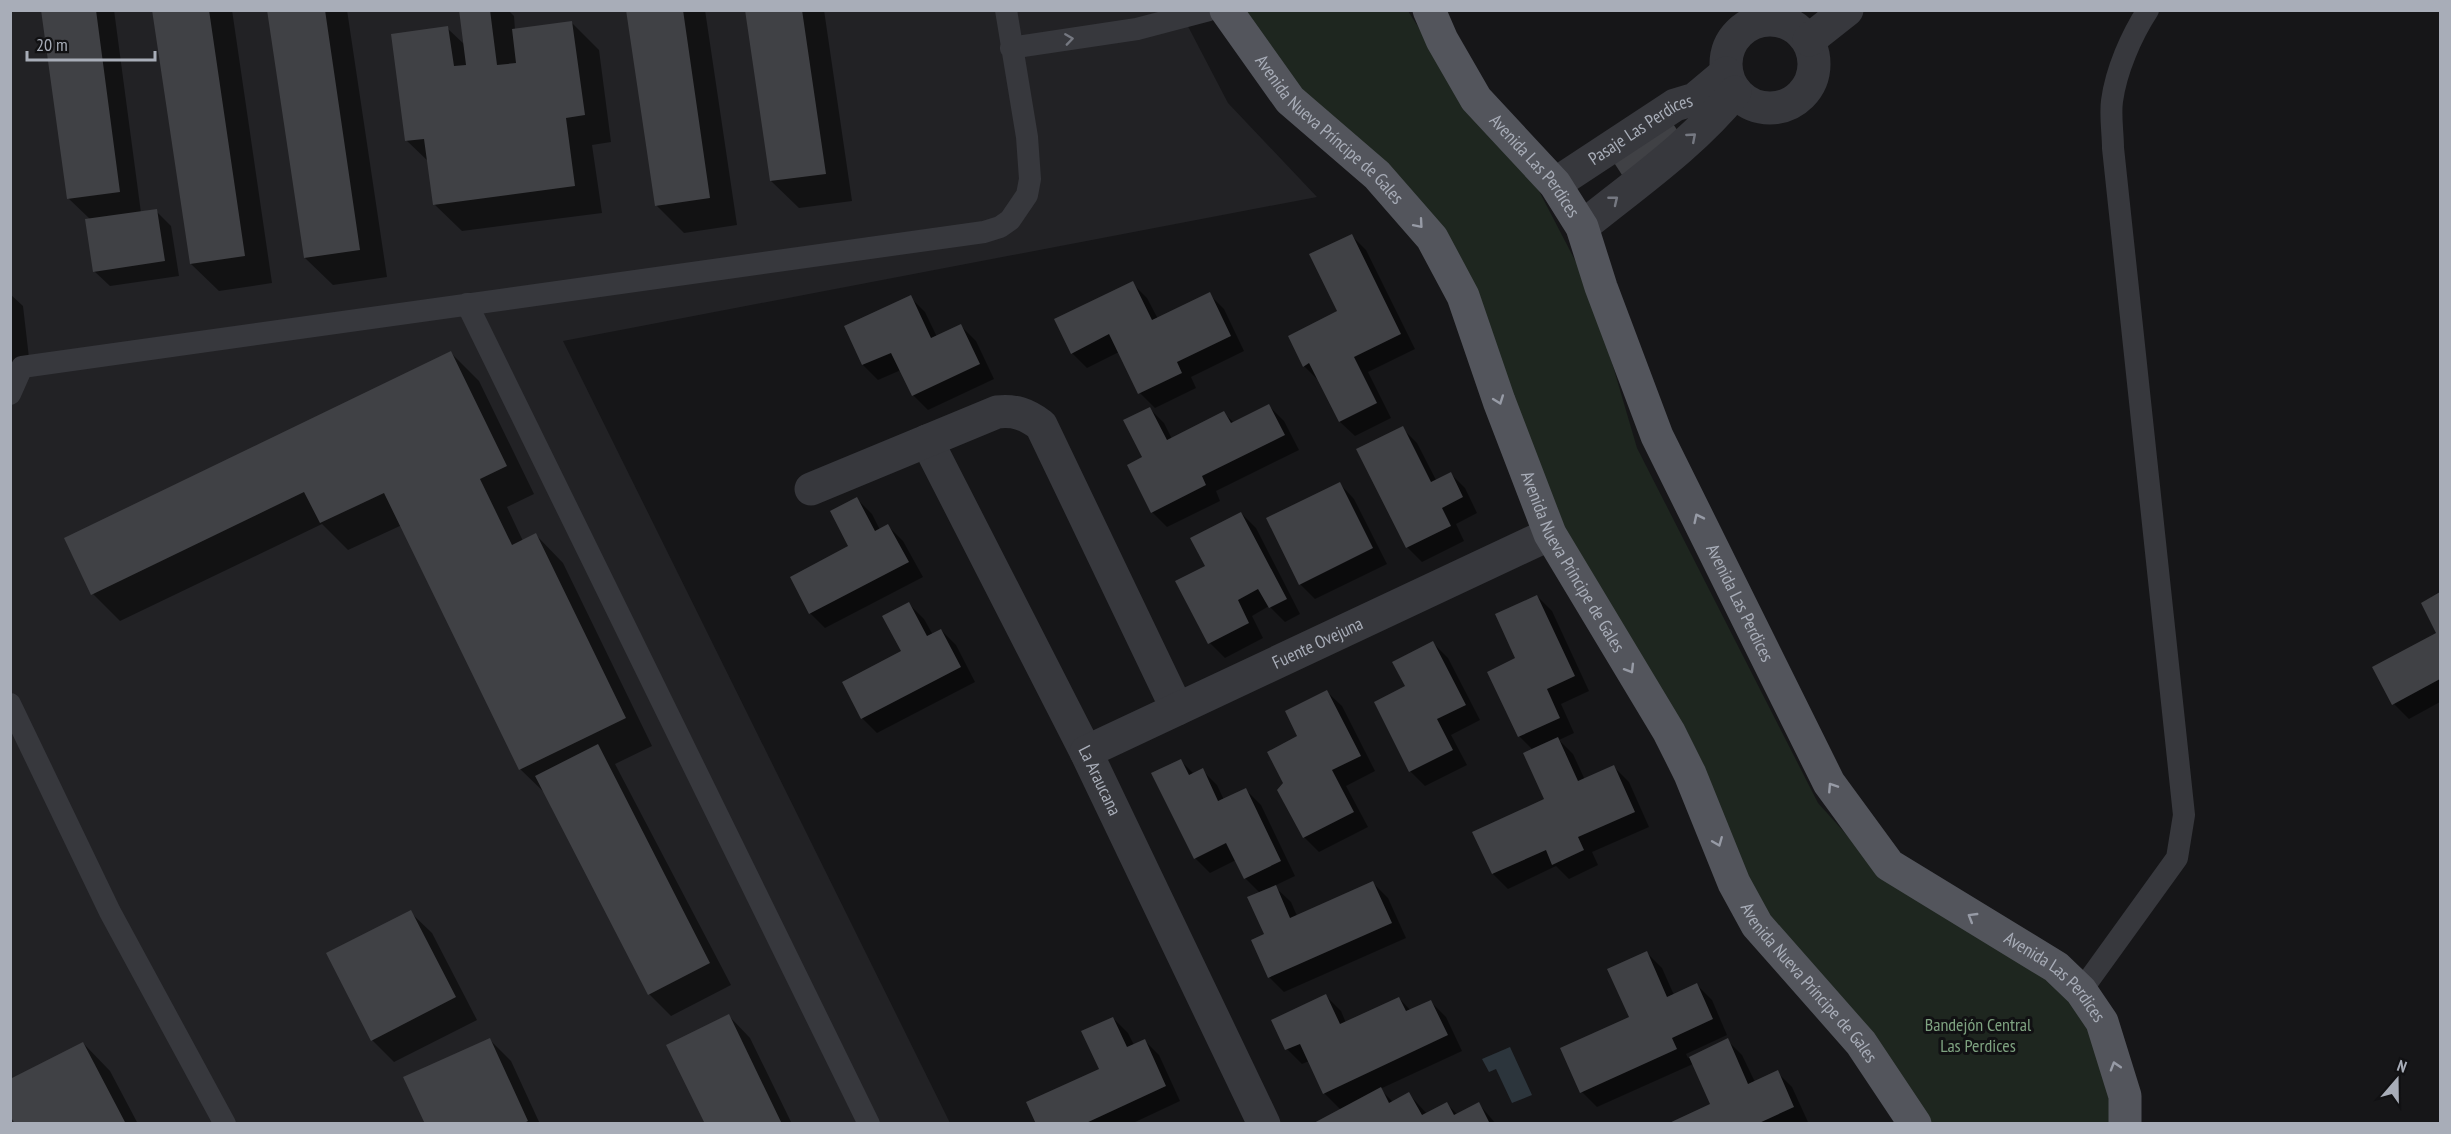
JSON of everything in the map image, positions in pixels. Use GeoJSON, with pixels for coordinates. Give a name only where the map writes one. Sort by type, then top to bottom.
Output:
{"type":"FeatureCollection","features":[{"type":"Feature","properties":{"kind":"main road","name":"Avenida Nueva Príncipe de Gales"},"geometry":{"type":"LineString","coordinates":[[1226,10],[1290,100],[1377,175],[1432,238],[1463,296],[1499,400],[1550,534],[1669,732],[1690,774],[1734,883],[1757,925],[1861,1043],[1915,1124]]}},
{"type":"Feature","properties":{"kind":"main road","name":"Avenida Las Perdices"},"geometry":{"type":"LineString","coordinates":[[1429,10],[1442,40],[1476,99],[1555,184],[1582,226],[1601,287],[1657,435],[1829,783],[1889,865],[2056,967],[2081,992],[2102,1022],[2124,1096],[2125,1124]]}},
{"type":"Feature","properties":{"kind":"street"},"geometry":{"type":"LineString","coordinates":[[1730,82],[1753,105],[1775,108],[1796,100],[1811,84],[1816,61],[1809,40],[1847,10]]}},
{"type":"Feature","properties":{"kind":"street","name":"Pasaje Las Perdices"},"geometry":{"type":"LineString","coordinates":[[1582,226],[1713,119],[1730,82],[1727,52],[1737,34],[1754,22],[1774,19],[1794,25],[1809,40]]}},
{"type":"Feature","properties":{"kind":"street","name":"Pasaje Las Perdices"},"geometry":{"type":"LineString","coordinates":[[1555,184],[1675,105],[1695,99],[1730,82]]}},
{"type":"Feature","properties":{"kind":"street"},"geometry":{"type":"LineString","coordinates":[[811,489],[997,411],[1012,410],[1029,416],[1041,425],[1177,709]]}},
{"type":"Feature","properties":{"kind":"street","name":"La Araucana"},"geometry":{"type":"LineString","coordinates":[[927,441],[1086,752],[1264,1124]]}},
{"type":"Feature","properties":{"kind":"street","name":"Fuente Ovejuna"},"geometry":{"type":"LineString","coordinates":[[1086,752],[1550,534]]}},
{"type":"Feature","properties":{"kind":"lane"},"geometry":{"type":"LineString","coordinates":[[10,394],[22,367],[984,232],[1000,227],[1010,220],[1019,208],[1026,195],[1030,179],[1027,137],[1006,10]]}},
{"type":"Feature","properties":{"kind":"lane"},"geometry":{"type":"LineString","coordinates":[[1011,48],[1137,29],[1209,10]]}},
{"type":"Feature","properties":{"kind":"lane"},"geometry":{"type":"LineString","coordinates":[[2081,992],[2177,858],[2184,815],[2113,148],[2112,102],[2123,59],[2148,10]]}},
{"type":"Feature","properties":{"kind":"lane"},"geometry":{"type":"LineString","coordinates":[[467,304],[869,1124]]}},
{"type":"Feature","properties":{"kind":"lane"},"geometry":{"type":"LineString","coordinates":[[10,704],[110,912],[225,1124]]}},
{"type":"Feature","properties":{"kind":"shaded area"},"geometry":{"type":"Polygon","coordinates":[[[10,11],[1180,11],[1228,103],[1317,197],[563,341],[950,1123],[11,1123],[10,11]]]}},
{"type":"Feature","properties":{"kind":"shaded area"},"geometry":{"type":"Polygon","coordinates":[[[1510,1047],[1532,1095],[1512,1103],[1496,1069],[1489,1072],[1482,1059],[1510,1047]]]}},
{"type":"Feature","properties":{"kind":"green space","name":"Bandejón Central Las Perdices"},"geometry":{"type":"Polygon","coordinates":[[[1231,11],[1408,11],[1468,105],[1538,189],[1591,291],[1637,448],[1818,803],[1882,874],[2049,975],[2093,1028],[2114,1096],[2112,1123],[1925,1123],[1752,908],[1533,494],[1470,293],[1295,95],[1231,11]]]}},
{"type":"Feature","properties":{"kind":"building"},"geometry":{"type":"Polygon","coordinates":[[[41,10],[96,10],[120,192],[67,199],[41,10]]]}},
{"type":"Feature","properties":{"kind":"building"},"geometry":{"type":"Polygon","coordinates":[[[152,10],[209,10],[245,256],[190,264],[152,10]]]}},
{"type":"Feature","properties":{"kind":"building"},"geometry":{"type":"Polygon","coordinates":[[[267,10],[325,10],[360,250],[304,258],[267,10]]]}},
{"type":"Feature","properties":{"kind":"building"},"geometry":{"type":"Polygon","coordinates":[[[459,10],[490,10],[497,65],[516,63],[512,29],[572,21],[585,115],[566,118],[575,186],[433,205],[424,139],[405,141],[391,34],[448,26],[454,66],[466,65],[459,10]]]}},
{"type":"Feature","properties":{"kind":"building"},"geometry":{"type":"Polygon","coordinates":[[[626,10],[683,10],[710,198],[655,206],[626,10]]]}},
{"type":"Feature","properties":{"kind":"building"},"geometry":{"type":"Polygon","coordinates":[[[745,10],[802,10],[826,174],[770,181],[745,10]]]}},
{"type":"Feature","properties":{"kind":"building"},"geometry":{"type":"Polygon","coordinates":[[[1670,119],[1681,136],[1622,175],[1611,158],[1670,119]]]}},
{"type":"Feature","properties":{"kind":"building"},"geometry":{"type":"Polygon","coordinates":[[[157,209],[165,261],[93,272],[85,219],[157,209]]]}},
{"type":"Feature","properties":{"kind":"building"},"geometry":{"type":"Polygon","coordinates":[[[1352,234],[1401,334],[1354,357],[1377,403],[1339,422],[1309,363],[1303,367],[1288,336],[1337,311],[1309,254],[1352,234]]]}},
{"type":"Feature","properties":{"kind":"building"},"geometry":{"type":"Polygon","coordinates":[[[1133,281],[1152,320],[1210,292],[1231,336],[1177,362],[1182,373],[1138,394],[1109,334],[1071,354],[1054,319],[1133,281]]]}},
{"type":"Feature","properties":{"kind":"building"},"geometry":{"type":"Polygon","coordinates":[[[911,295],[931,338],[961,324],[980,364],[912,396],[891,353],[862,365],[844,326],[911,295]]]}},
{"type":"Feature","properties":{"kind":"building"},"geometry":{"type":"Polygon","coordinates":[[[451,351],[507,466],[480,479],[512,545],[536,533],[626,718],[519,770],[384,493],[320,523],[304,492],[91,595],[64,538],[451,351]]]}},
{"type":"Feature","properties":{"kind":"building"},"geometry":{"type":"Polygon","coordinates":[[[1269,404],[1285,435],[1202,476],[1206,485],[1151,513],[1127,465],[1142,457],[1123,420],[1150,407],[1167,440],[1224,411],[1231,423],[1269,404]]]}},
{"type":"Feature","properties":{"kind":"building"},"geometry":{"type":"Polygon","coordinates":[[[1403,426],[1431,482],[1451,472],[1463,497],[1442,508],[1451,526],[1406,548],[1356,449],[1403,426]]]}},
{"type":"Feature","properties":{"kind":"building"},"geometry":{"type":"Polygon","coordinates":[[[1340,482],[1373,548],[1299,585],[1266,518],[1340,482]]]}},
{"type":"Feature","properties":{"kind":"building"},"geometry":{"type":"Polygon","coordinates":[[[857,497],[875,531],[888,524],[909,562],[809,614],[790,577],[848,546],[830,511],[857,497]]]}},
{"type":"Feature","properties":{"kind":"building"},"geometry":{"type":"Polygon","coordinates":[[[1241,512],[1287,599],[1269,608],[1258,589],[1238,600],[1249,623],[1208,644],[1175,581],[1205,566],[1190,538],[1241,512]]]}},
{"type":"Feature","properties":{"kind":"building"},"geometry":{"type":"Polygon","coordinates":[[[2440,592],[2440,679],[2392,705],[2372,667],[2436,633],[2421,603],[2440,592]]]}},
{"type":"Feature","properties":{"kind":"building"},"geometry":{"type":"Polygon","coordinates":[[[1537,595],[1575,676],[1547,689],[1560,718],[1518,737],[1487,672],[1515,658],[1495,614],[1537,595]]]}},
{"type":"Feature","properties":{"kind":"building"},"geometry":{"type":"Polygon","coordinates":[[[909,602],[927,636],[941,629],[961,667],[861,719],[842,682],[901,651],[882,616],[909,602]]]}},
{"type":"Feature","properties":{"kind":"building"},"geometry":{"type":"Polygon","coordinates":[[[1433,641],[1466,705],[1437,719],[1453,750],[1409,772],[1374,702],[1405,686],[1392,662],[1433,641]]]}},
{"type":"Feature","properties":{"kind":"building"},"geometry":{"type":"Polygon","coordinates":[[[1327,690],[1361,756],[1332,770],[1354,812],[1303,838],[1277,790],[1283,783],[1267,752],[1297,736],[1285,711],[1327,690]]]}},
{"type":"Feature","properties":{"kind":"building"},"geometry":{"type":"Polygon","coordinates":[[[1558,737],[1578,781],[1614,765],[1635,812],[1578,837],[1584,850],[1552,865],[1546,850],[1492,874],[1472,832],[1544,799],[1523,753],[1558,737]]]}},
{"type":"Feature","properties":{"kind":"building"},"geometry":{"type":"Polygon","coordinates":[[[598,744],[710,963],[648,995],[535,776],[598,744]]]}},
{"type":"Feature","properties":{"kind":"building"},"geometry":{"type":"Polygon","coordinates":[[[1181,759],[1189,775],[1203,768],[1218,801],[1246,788],[1281,861],[1244,879],[1226,843],[1194,859],[1151,773],[1181,759]]]}},
{"type":"Feature","properties":{"kind":"building"},"geometry":{"type":"Polygon","coordinates":[[[1373,881],[1392,923],[1268,978],[1251,940],[1264,934],[1247,897],[1276,885],[1290,918],[1373,881]]]}},
{"type":"Feature","properties":{"kind":"building"},"geometry":{"type":"Polygon","coordinates":[[[411,910],[456,997],[371,1041],[326,953],[411,910]]]}},
{"type":"Feature","properties":{"kind":"building"},"geometry":{"type":"Polygon","coordinates":[[[1647,951],[1667,997],[1697,983],[1713,1019],[1672,1038],[1677,1049],[1580,1093],[1560,1048],[1629,1017],[1607,969],[1647,951]]]}},
{"type":"Feature","properties":{"kind":"building"},"geometry":{"type":"Polygon","coordinates":[[[1326,994],[1340,1024],[1399,997],[1406,1011],[1431,1000],[1448,1035],[1323,1094],[1300,1044],[1285,1050],[1271,1020],[1326,994]]]}},
{"type":"Feature","properties":{"kind":"building"},"geometry":{"type":"Polygon","coordinates":[[[729,1014],[782,1124],[705,1124],[666,1045],[729,1014]]]}},
{"type":"Feature","properties":{"kind":"building"},"geometry":{"type":"Polygon","coordinates":[[[1113,1017],[1127,1047],[1145,1039],[1166,1086],[1084,1124],[1036,1124],[1026,1102],[1099,1069],[1081,1031],[1113,1017]]]}},
{"type":"Feature","properties":{"kind":"building"},"geometry":{"type":"Polygon","coordinates":[[[490,1038],[528,1121],[522,1124],[425,1124],[403,1077],[490,1038]]]}},
{"type":"Feature","properties":{"kind":"building"},"geometry":{"type":"Polygon","coordinates":[[[1728,1038],[1748,1084],[1778,1070],[1794,1107],[1757,1124],[1667,1124],[1710,1104],[1689,1057],[1728,1038]]]}},
{"type":"Feature","properties":{"kind":"building"},"geometry":{"type":"Polygon","coordinates":[[[83,1042],[126,1124],[15,1124],[10,1116],[10,1079],[83,1042]]]}},
{"type":"Feature","properties":{"kind":"building"},"geometry":{"type":"Polygon","coordinates":[[[1381,1087],[1389,1103],[1409,1092],[1422,1115],[1447,1102],[1454,1115],[1479,1102],[1490,1124],[1312,1124],[1381,1087]]]}}]}
